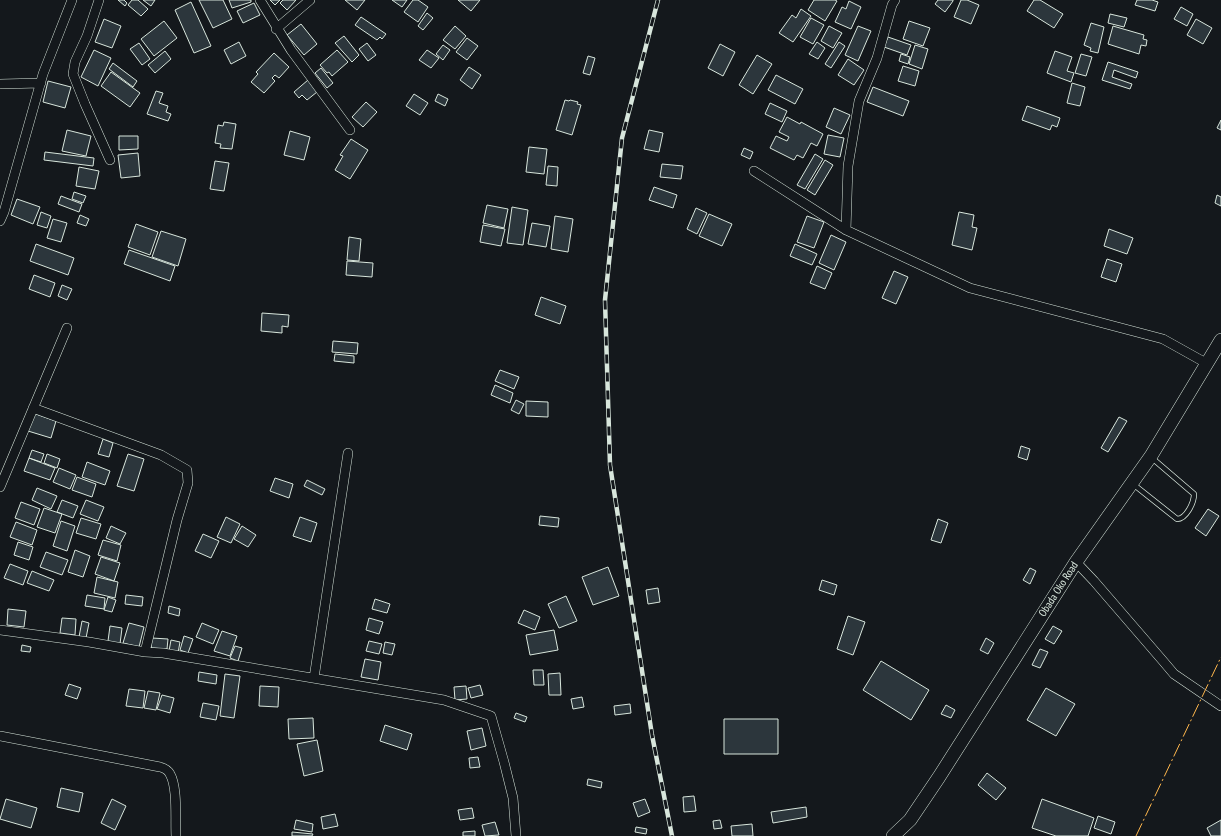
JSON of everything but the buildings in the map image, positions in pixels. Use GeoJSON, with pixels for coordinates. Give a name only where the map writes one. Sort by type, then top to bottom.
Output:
{"type":"FeatureCollection","features":[{"type":"Feature","properties":{"kind":"main road","name":"Obada Oko Road"},"geometry":{"type":"LineString","coordinates":[[893,836],[910,820],[939,777],[1076,562],[1151,456],[1221,340]]}},
{"type":"Feature","properties":{"kind":"street"},"geometry":{"type":"LineString","coordinates":[[0,221],[4,212],[41,83],[72,0]]}},
{"type":"Feature","properties":{"kind":"street"},"geometry":{"type":"LineString","coordinates":[[99,0],[87,36],[75,62],[73,74],[110,160]]}},
{"type":"Feature","properties":{"kind":"street"},"geometry":{"type":"LineString","coordinates":[[260,0],[276,29],[350,130]]}},
{"type":"Feature","properties":{"kind":"street"},"geometry":{"type":"LineString","coordinates":[[276,29],[310,0]]}},
{"type":"Feature","properties":{"kind":"street"},"geometry":{"type":"LineString","coordinates":[[846,230],[848,166],[858,101],[877,58],[892,5],[895,0]]}},
{"type":"Feature","properties":{"kind":"street"},"geometry":{"type":"LineString","coordinates":[[0,84],[41,83]]}},
{"type":"Feature","properties":{"kind":"street"},"geometry":{"type":"LineString","coordinates":[[754,171],[846,230],[970,288],[1162,339],[1206,364]]}},
{"type":"Feature","properties":{"kind":"street"},"geometry":{"type":"LineString","coordinates":[[0,487],[67,328]]}},
{"type":"Feature","properties":{"kind":"street"},"geometry":{"type":"LineString","coordinates":[[33,408],[161,455],[187,470],[188,483],[177,520],[145,652]]}},
{"type":"Feature","properties":{"kind":"street"},"geometry":{"type":"LineString","coordinates":[[314,678],[348,453]]}},
{"type":"Feature","properties":{"kind":"street"},"geometry":{"type":"LineString","coordinates":[[1076,562],[1174,674],[1221,706]]}},
{"type":"Feature","properties":{"kind":"street"},"geometry":{"type":"LineString","coordinates":[[0,630],[89,642],[145,652],[163,652],[444,700],[491,716],[513,798],[516,836]]}},
{"type":"Feature","properties":{"kind":"street"},"geometry":{"type":"LineString","coordinates":[[0,736],[160,767],[167,770],[170,774],[175,791],[176,836]]}},
{"type":"Feature","properties":{"kind":"lane"},"geometry":{"type":"LineString","coordinates":[[1132,484],[1177,519],[1183,517],[1193,502],[1194,494],[1151,456]]}},
{"type":"Feature","properties":{"kind":"railway"},"geometry":{"type":"LineString","coordinates":[[658,0],[622,138],[605,300],[610,465],[652,735],[672,836]]}},
{"type":"Feature","properties":{"kind":"power"},"geometry":{"type":"LineString","coordinates":[[1136,836],[1221,657]]}}]}
